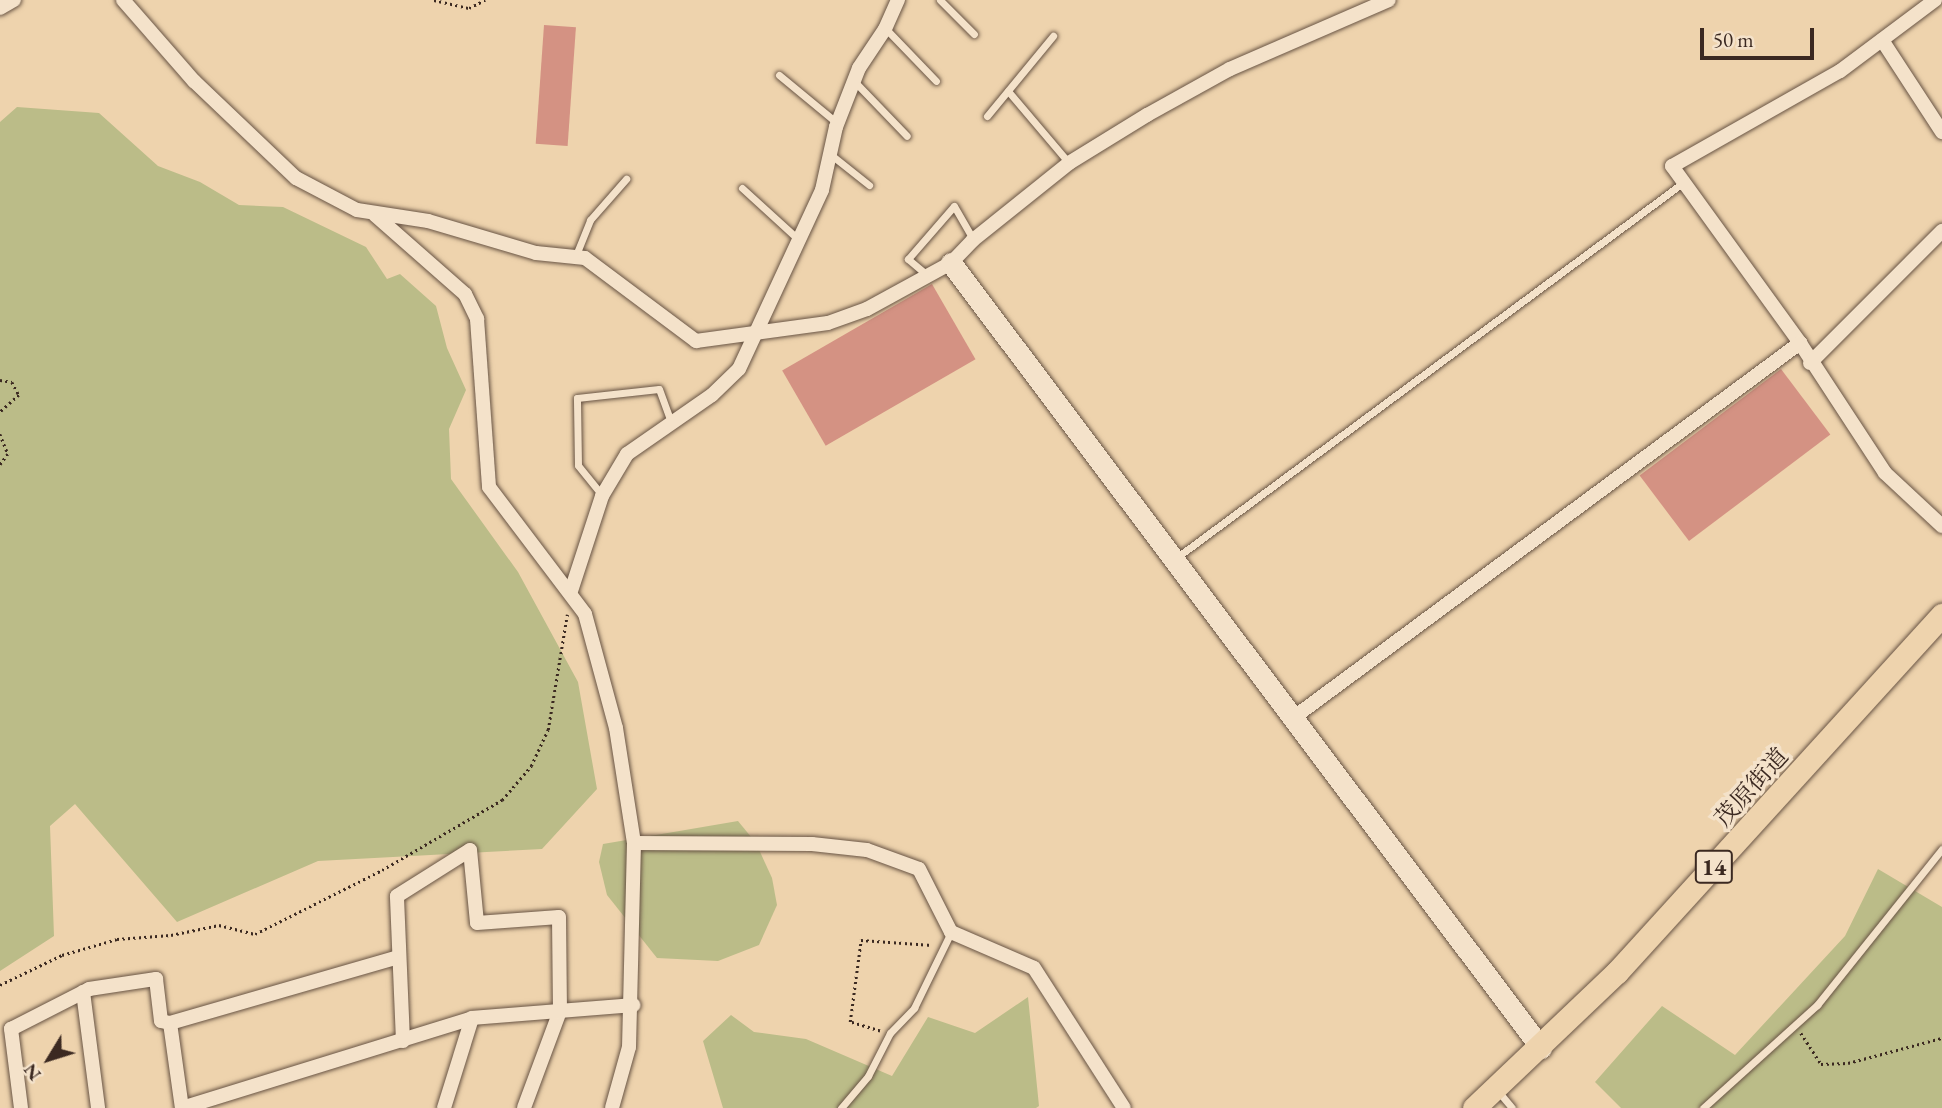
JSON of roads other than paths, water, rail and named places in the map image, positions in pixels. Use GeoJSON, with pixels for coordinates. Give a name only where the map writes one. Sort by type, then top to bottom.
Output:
{"type":"FeatureCollection","features":[{"type":"Feature","properties":{"kind":"main road","name":"茂原街道"},"geometry":{"type":"LineString","coordinates":[[1474,1108],[1541,1048],[1697,886],[1942,615]]}},
{"type":"Feature","properties":{"kind":"street"},"geometry":{"type":"LineString","coordinates":[[0,8],[14,0]]}},
{"type":"Feature","properties":{"kind":"street"},"geometry":{"type":"LineString","coordinates":[[124,0],[194,81],[296,178],[357,211],[375,215],[390,213],[536,253],[576,255],[695,341],[828,323],[867,309],[951,263],[973,240],[1069,163],[1230,69],[1389,0]]}},
{"type":"Feature","properties":{"kind":"street"},"geometry":{"type":"LineString","coordinates":[[571,591],[602,496],[627,454],[670,420],[712,395],[739,369],[822,190],[837,123],[854,80],[885,29],[898,0]]}},
{"type":"Feature","properties":{"kind":"street"},"geometry":{"type":"LineString","coordinates":[[1935,0],[1840,71],[1672,166],[1800,342],[1810,363],[1885,473],[1942,526]]}},
{"type":"Feature","properties":{"kind":"street"},"geometry":{"type":"LineString","coordinates":[[1882,40],[1942,132]]}},
{"type":"Feature","properties":{"kind":"street"},"geometry":{"type":"LineString","coordinates":[[375,215],[465,295],[477,319],[489,486],[571,591],[585,614],[617,727],[634,843],[632,1005],[629,1047],[612,1108]]}},
{"type":"Feature","properties":{"kind":"street"},"geometry":{"type":"LineString","coordinates":[[1810,363],[1942,231]]}},
{"type":"Feature","properties":{"kind":"street"},"geometry":{"type":"LineString","coordinates":[[951,263],[1541,1048]]}},
{"type":"Feature","properties":{"kind":"street"},"geometry":{"type":"LineString","coordinates":[[1293,718],[1800,342]]}},
{"type":"Feature","properties":{"kind":"street"},"geometry":{"type":"LineString","coordinates":[[634,843],[812,844],[867,850],[919,869],[951,932],[1034,968],[1124,1108]]}},
{"type":"Feature","properties":{"kind":"street"},"geometry":{"type":"LineString","coordinates":[[403,1041],[397,896],[470,850],[477,923],[559,917],[560,1011],[524,1108]]}},
{"type":"Feature","properties":{"kind":"street"},"geometry":{"type":"LineString","coordinates":[[21,1108],[11,1029],[83,992],[156,979],[162,1021],[170,1023],[398,957]]}},
{"type":"Feature","properties":{"kind":"street"},"geometry":{"type":"LineString","coordinates":[[83,992],[98,1108]]}},
{"type":"Feature","properties":{"kind":"street"},"geometry":{"type":"LineString","coordinates":[[170,1023],[182,1108],[472,1018],[632,1005]]}},
{"type":"Feature","properties":{"kind":"street"},"geometry":{"type":"LineString","coordinates":[[444,1108],[472,1018]]}},
{"type":"Feature","properties":{"kind":"lane"},"geometry":{"type":"LineString","coordinates":[[940,0],[974,34]]}},
{"type":"Feature","properties":{"kind":"lane"},"geometry":{"type":"LineString","coordinates":[[885,29],[936,82]]}},
{"type":"Feature","properties":{"kind":"lane"},"geometry":{"type":"LineString","coordinates":[[987,116],[1053,36]]}},
{"type":"Feature","properties":{"kind":"lane"},"geometry":{"type":"LineString","coordinates":[[779,75],[837,123]]}},
{"type":"Feature","properties":{"kind":"lane"},"geometry":{"type":"LineString","coordinates":[[854,80],[907,136]]}},
{"type":"Feature","properties":{"kind":"lane"},"geometry":{"type":"LineString","coordinates":[[1008,91],[1069,163]]}},
{"type":"Feature","properties":{"kind":"lane"},"geometry":{"type":"LineString","coordinates":[[830,153],[869,184]]}},
{"type":"Feature","properties":{"kind":"lane"},"geometry":{"type":"LineString","coordinates":[[576,255],[590,220],[626,179]]}},
{"type":"Feature","properties":{"kind":"lane"},"geometry":{"type":"LineString","coordinates":[[1174,560],[1685,181]]}},
{"type":"Feature","properties":{"kind":"lane"},"geometry":{"type":"LineString","coordinates":[[742,188],[799,240]]}},
{"type":"Feature","properties":{"kind":"lane"},"geometry":{"type":"LineString","coordinates":[[927,275],[908,259],[954,206],[973,240]]}},
{"type":"Feature","properties":{"kind":"lane"},"geometry":{"type":"LineString","coordinates":[[602,496],[578,465],[577,398],[659,390],[670,420]]}},
{"type":"Feature","properties":{"kind":"lane"},"geometry":{"type":"LineString","coordinates":[[1703,1108],[1817,1005],[1942,849]]}},
{"type":"Feature","properties":{"kind":"lane"},"geometry":{"type":"LineString","coordinates":[[841,1108],[868,1076],[890,1034],[914,1008],[951,932]]}},
{"type":"Feature","properties":{"kind":"lane"},"geometry":{"type":"LineString","coordinates":[[1496,1088],[1512,1108]]}}]}
